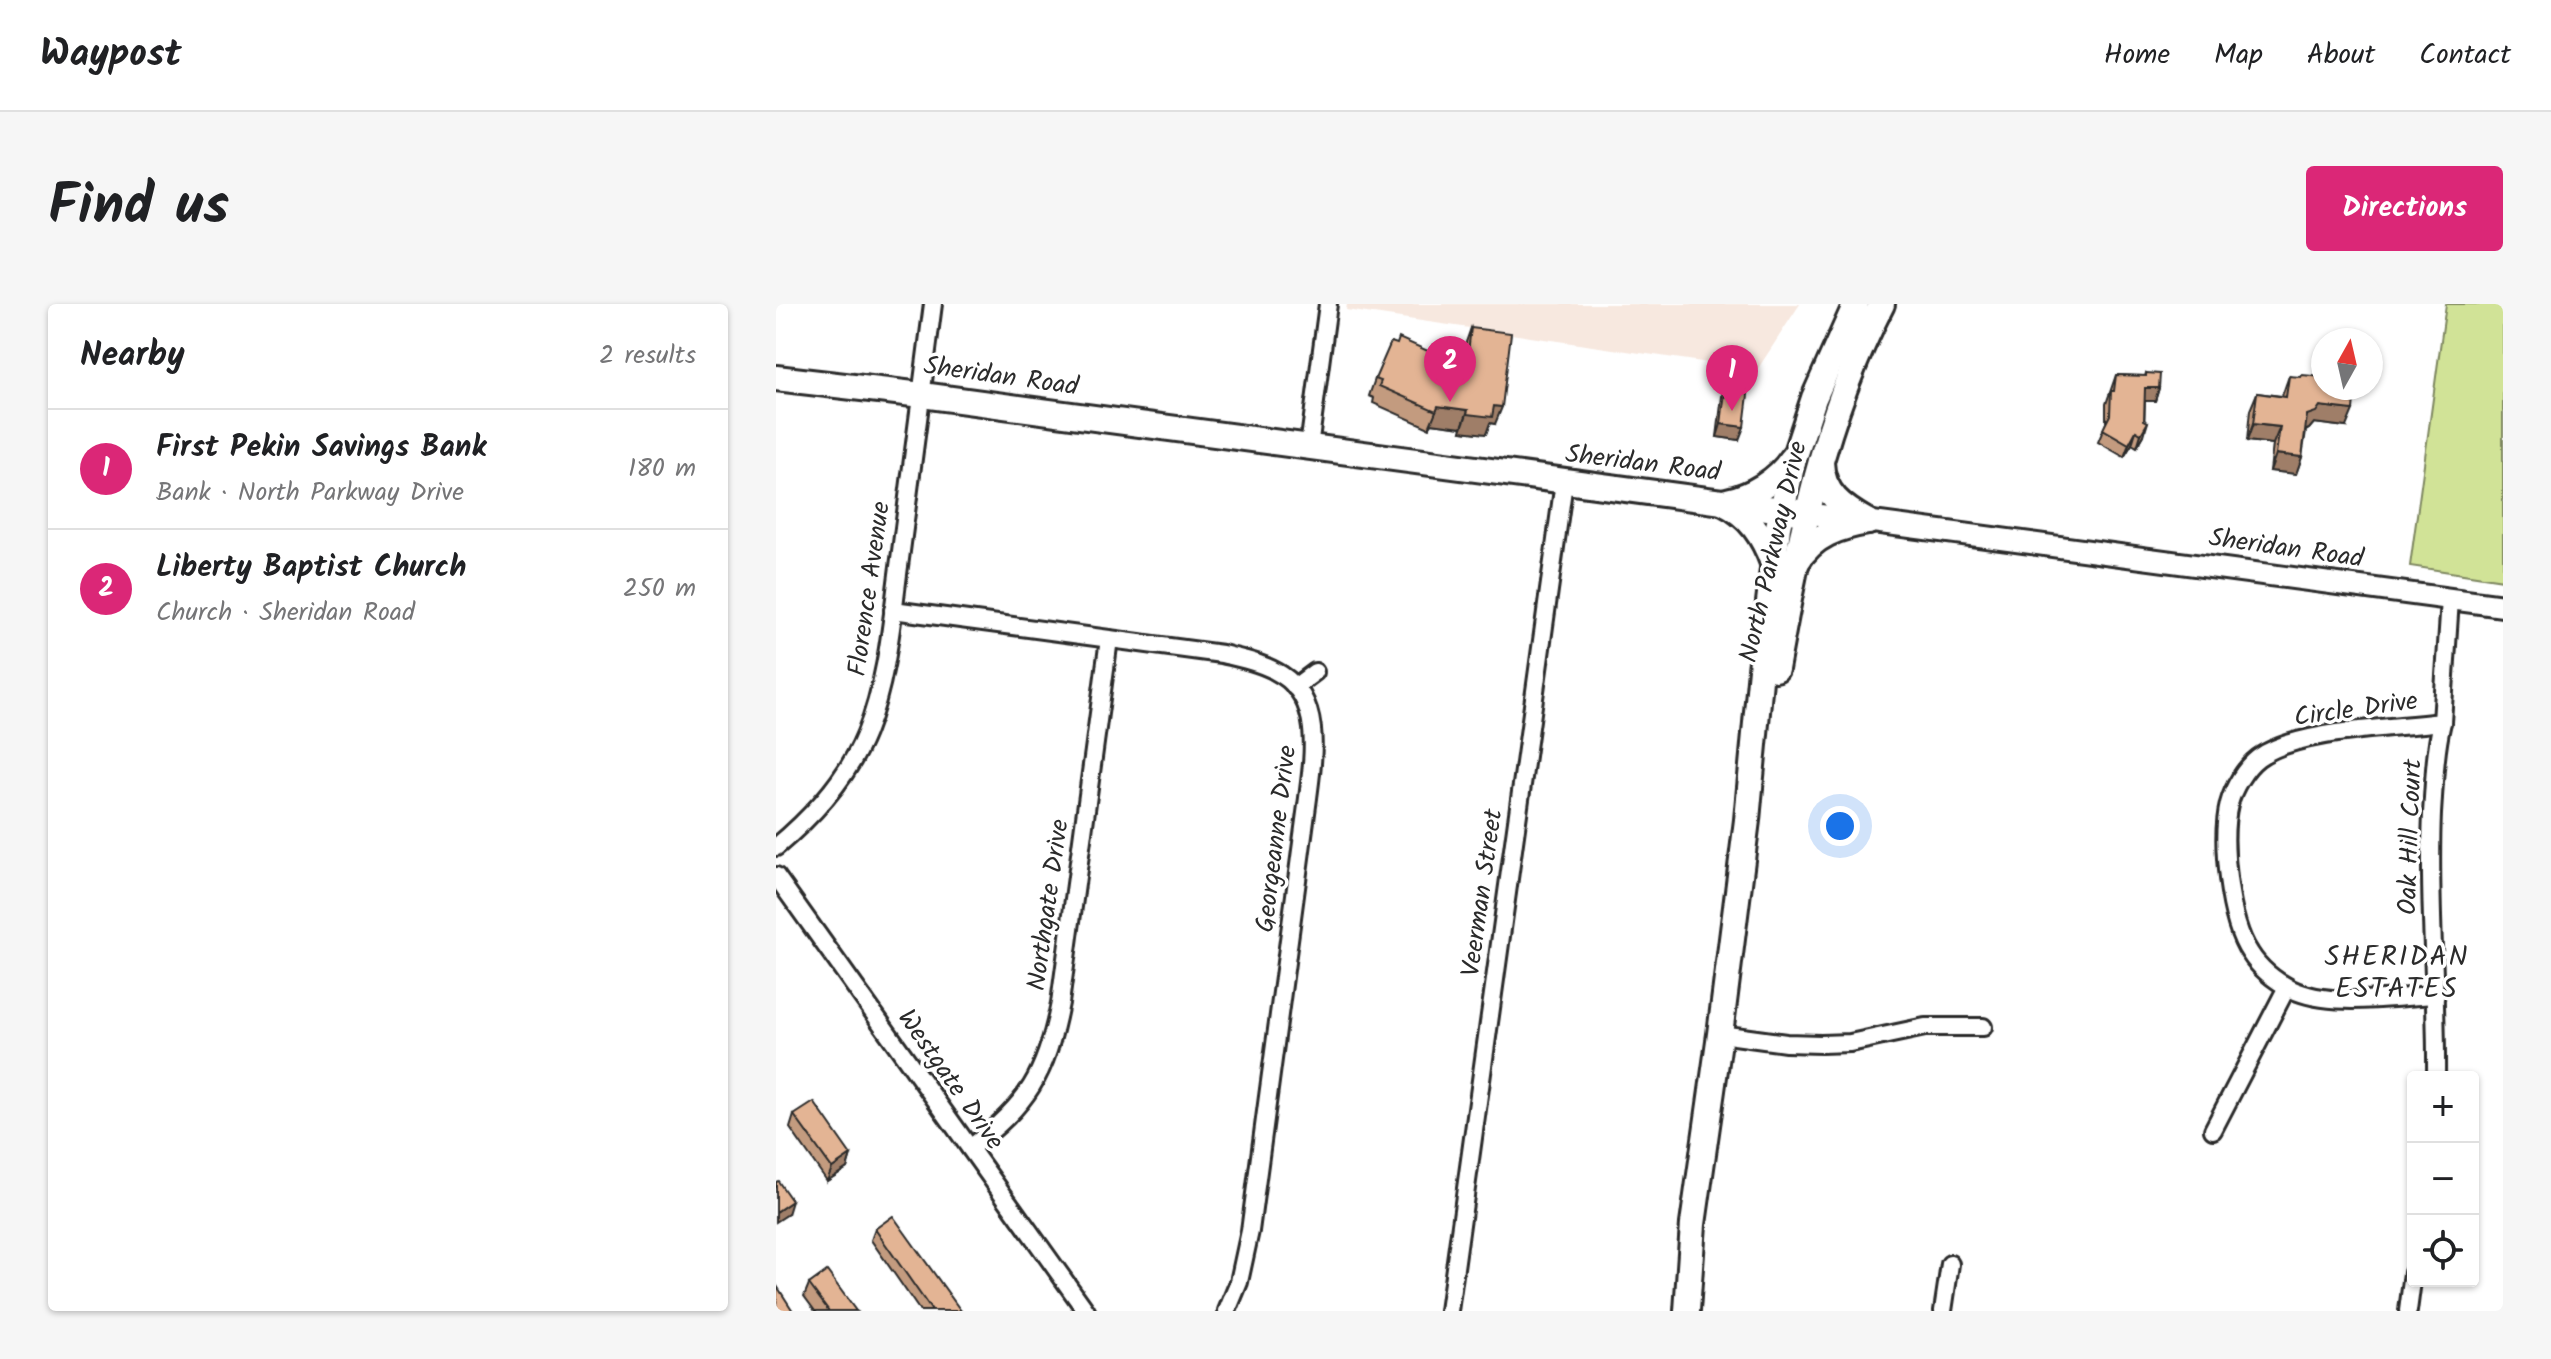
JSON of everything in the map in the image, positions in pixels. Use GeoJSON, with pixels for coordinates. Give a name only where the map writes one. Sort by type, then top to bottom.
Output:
{"type":"FeatureCollection","features":[{"type":"Feature","properties":{"kind":"main road","name":"North Parkway Drive"},"geometry":{"type":"LineString","coordinates":[[1687,1311],[1693,1224],[1747,820],[1794,511],[1797,450],[1819,384],[1856,304]]}},
{"type":"Feature","properties":{"kind":"main road","name":"North Parkway Drive"},"geometry":{"type":"LineString","coordinates":[[1794,511],[1821,458],[1853,368],[1882,304]]}},
{"type":"Feature","properties":{"kind":"main road","name":"Sheridan Road"},"geometry":{"type":"LineString","coordinates":[[776,378],[1794,511]]}},
{"type":"Feature","properties":{"kind":"main road"},"geometry":{"type":"LineString","coordinates":[[1722,502],[1739,499],[1769,483],[1797,450]]}},
{"type":"Feature","properties":{"kind":"main road"},"geometry":{"type":"LineString","coordinates":[[1821,458],[1825,487],[1853,514],[1868,522]]}},
{"type":"Feature","properties":{"kind":"main road"},"geometry":{"type":"LineString","coordinates":[[1722,502],[1735,508],[1784,564],[1826,533],[1868,522]]}},
{"type":"Feature","properties":{"kind":"street","name":"Florence Avenue"},"geometry":{"type":"LineString","coordinates":[[776,847],[817,809],[839,782],[858,749],[878,697],[893,610],[933,304]]}},
{"type":"Feature","properties":{"kind":"street"},"geometry":{"type":"LineString","coordinates":[[1309,447],[1328,304]]}},
{"type":"Feature","properties":{"kind":"street","name":"Veerman Street"},"geometry":{"type":"LineString","coordinates":[[1449,1311],[1564,482]]}},
{"type":"Feature","properties":{"kind":"street","name":"Sheridan Road"},"geometry":{"type":"LineString","coordinates":[[1794,511],[2503,606]]}},
{"type":"Feature","properties":{"kind":"street","name":"Oak Hill Court"},"geometry":{"type":"LineString","coordinates":[[2436,1071],[2431,847],[2450,599]]}},
{"type":"Feature","properties":{"kind":"street"},"geometry":{"type":"LineString","coordinates":[[893,610],[1222,654],[1283,675],[1295,687],[1315,672]]}},
{"type":"Feature","properties":{"kind":"street","name":"Northgate Drive"},"geometry":{"type":"LineString","coordinates":[[970,1148],[1000,1124],[1029,1091],[1053,1041],[1109,639]]}},
{"type":"Feature","properties":{"kind":"street","name":"Georgeanne Drive"},"geometry":{"type":"LineString","coordinates":[[1227,1311],[1239,1282],[1249,1241],[1313,765],[1308,710],[1295,687]]}},
{"type":"Feature","properties":{"kind":"street","name":"Circle Drive"},"geometry":{"type":"LineString","coordinates":[[2436,995],[2317,997],[2287,987],[2270,976],[2250,953],[2235,916],[2230,886],[2227,821],[2229,803],[2239,782],[2258,758],[2277,747],[2297,740],[2442,722]]}},
{"type":"Feature","properties":{"kind":"street","name":"Westgate Drive"},"geometry":{"type":"LineString","coordinates":[[776,876],[1086,1311]]}},
{"type":"Feature","properties":{"kind":"street"},"geometry":{"type":"LineString","coordinates":[[2213,1130],[2287,987]]}},
{"type":"Feature","properties":{"kind":"street"},"geometry":{"type":"LineString","coordinates":[[1720,1034],[1786,1043],[1821,1044],[1850,1043],[1925,1027],[1983,1027]]}},
{"type":"Feature","properties":{"kind":"street"},"geometry":{"type":"LineString","coordinates":[[1943,1311],[1950,1264]]}},
{"type":"Feature","properties":{"kind":"street"},"geometry":{"type":"LineString","coordinates":[[2408,1311],[2411,1287]]}},
{"type":"Feature","properties":{"kind":"shaded area"},"geometry":{"type":"Polygon","coordinates":[[[1347,304],[1800,304],[1757,370],[1346,310],[1347,304]]]}},
{"type":"Feature","properties":{"kind":"green space"},"geometry":{"type":"Polygon","coordinates":[[[2446,304],[2503,304],[2503,580],[2410,566],[2446,304]]]}},
{"type":"Feature","properties":{"kind":"building"},"geometry":{"type":"Polygon","coordinates":[[[1471,328],[1511,333],[1502,407],[1494,406],[1492,417],[1438,406],[1436,411],[1379,386],[1381,381],[1375,379],[1391,342],[1397,344],[1399,338],[1466,368],[1471,328]]]}},
{"type":"Feature","properties":{"kind":"building"},"geometry":{"type":"Polygon","coordinates":[[[1728,368],[1751,370],[1744,427],[1721,424],[1728,368]]]}},
{"type":"Feature","properties":{"kind":"building"},"geometry":{"type":"Polygon","coordinates":[[[2146,373],[2160,374],[2159,388],[2145,388],[2144,420],[2148,422],[2141,434],[2136,431],[2129,444],[2103,429],[2110,415],[2111,391],[2114,391],[2116,375],[2146,376],[2146,373]]]}},
{"type":"Feature","properties":{"kind":"building"},"geometry":{"type":"Polygon","coordinates":[[[2289,376],[2311,376],[2311,400],[2354,400],[2353,410],[2320,406],[2316,412],[2307,415],[2302,457],[2276,454],[2280,427],[2253,424],[2257,393],[2286,397],[2289,376]]]}},
{"type":"Feature","properties":{"kind":"building"},"geometry":{"type":"Polygon","coordinates":[[[814,1102],[851,1155],[832,1168],[794,1115],[814,1102]]]}},
{"type":"Feature","properties":{"kind":"building"},"geometry":{"type":"Polygon","coordinates":[[[776,1182],[792,1201],[776,1212],[776,1182]]]}},
{"type":"Feature","properties":{"kind":"building"},"geometry":{"type":"Polygon","coordinates":[[[893,1216],[961,1311],[932,1311],[875,1229],[893,1216]]]}},
{"type":"Feature","properties":{"kind":"building"},"geometry":{"type":"Polygon","coordinates":[[[827,1271],[856,1311],[829,1311],[809,1284],[827,1271]]]}},
{"type":"Feature","properties":{"kind":"building"},"geometry":{"type":"Polygon","coordinates":[[[777,1286],[793,1311],[776,1311],[777,1286]]]}},
{"type":"Feature","properties":{"kind":"place","name":"Liberty Baptist Church"},"geometry":{"type":"Point","coordinates":[1450,402]}},
{"type":"Feature","properties":{"kind":"place","name":"First Pekin Savings Bank"},"geometry":{"type":"Point","coordinates":[1732,411]}},
{"type":"Feature","properties":{"kind":"district","name":"SHERIDAN ESTATES"},"geometry":{"type":"Point","coordinates":[2397,973]}}]}
